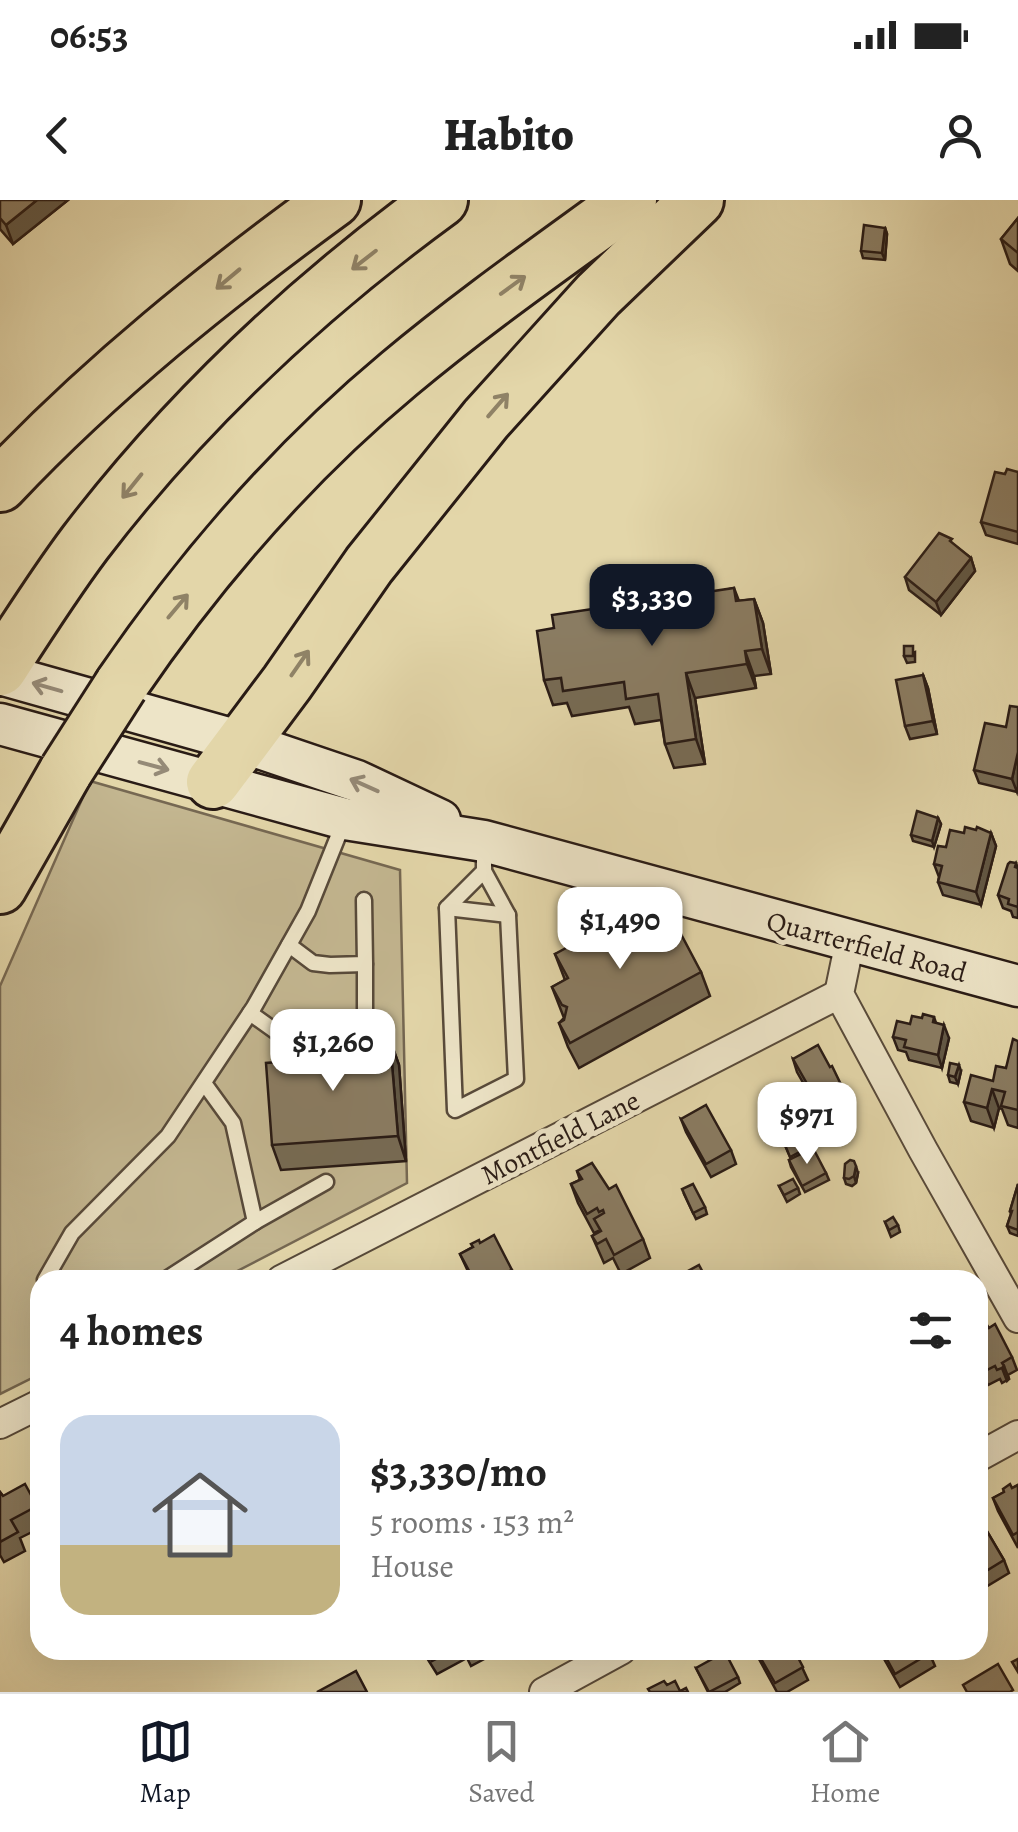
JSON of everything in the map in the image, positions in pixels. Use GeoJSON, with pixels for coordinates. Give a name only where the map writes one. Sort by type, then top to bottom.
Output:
{"type":"FeatureCollection","features":[{"type":"Feature","properties":{"kind":"highway"},"geometry":{"type":"LineString","coordinates":[[0,485],[149,344],[334,200]]}},
{"type":"Feature","properties":{"kind":"highway"},"geometry":{"type":"LineString","coordinates":[[3,666],[84,544],[160,452],[234,375],[329,288],[441,200]]}},
{"type":"Feature","properties":{"kind":"highway"},"geometry":{"type":"LineString","coordinates":[[0,887],[121,685],[166,619],[230,542],[310,456],[396,376],[630,200]]}},
{"type":"Feature","properties":{"kind":"highway"},"geometry":{"type":"LineString","coordinates":[[228,762],[369,566],[486,419],[598,295],[696,200]]}},
{"type":"Feature","properties":{"kind":"main road","name":"Quarterfield Road"},"geometry":{"type":"LineString","coordinates":[[3,666],[228,762],[345,819],[484,856],[850,941],[1018,986]]}},
{"type":"Feature","properties":{"kind":"main road","name":"Quarterfield Road"},"geometry":{"type":"LineString","coordinates":[[0,724],[357,781],[484,856]]}},
{"type":"Feature","properties":{"kind":"street"},"geometry":{"type":"LineString","coordinates":[[850,941],[839,994],[1018,1318]]}},
{"type":"Feature","properties":{"kind":"street","name":"Montfield Lane"},"geometry":{"type":"LineString","coordinates":[[301,1270],[839,994]]}},
{"type":"Feature","properties":{"kind":"street"},"geometry":{"type":"LineString","coordinates":[[0,1424],[30,1409]]}},
{"type":"Feature","properties":{"kind":"street"},"geometry":{"type":"LineString","coordinates":[[988,1452],[1018,1435]]}},
{"type":"Feature","properties":{"kind":"street"},"geometry":{"type":"LineString","coordinates":[[544,1692],[602,1660]]}},
{"type":"Feature","properties":{"kind":"lane"},"geometry":{"type":"LineString","coordinates":[[51,1270],[72,1233],[168,1136],[250,1014],[308,911],[345,819]]}},
{"type":"Feature","properties":{"kind":"lane"},"geometry":{"type":"LineString","coordinates":[[484,856],[508,914],[516,1079],[455,1110],[447,908],[484,856]]}},
{"type":"Feature","properties":{"kind":"lane"},"geometry":{"type":"LineString","coordinates":[[327,1046],[364,1044],[364,900]]}},
{"type":"Feature","properties":{"kind":"lane"},"geometry":{"type":"LineString","coordinates":[[447,908],[508,914]]}},
{"type":"Feature","properties":{"kind":"lane"},"geometry":{"type":"LineString","coordinates":[[289,945],[313,964],[364,964]]}},
{"type":"Feature","properties":{"kind":"lane"},"geometry":{"type":"LineString","coordinates":[[250,1014],[304,1046]]}},
{"type":"Feature","properties":{"kind":"lane"},"geometry":{"type":"LineString","coordinates":[[204,1082],[233,1123],[255,1222]]}},
{"type":"Feature","properties":{"kind":"lane"},"geometry":{"type":"LineString","coordinates":[[181,1270],[326,1182]]}},
{"type":"Feature","properties":{"kind":"shaded area"},"geometry":{"type":"Polygon","coordinates":[[[90,781],[400,870],[407,1183],[239,1270],[30,1270],[30,1379],[0,1394],[0,986],[90,781]]]}},
{"type":"Feature","properties":{"kind":"building"},"geometry":{"type":"Polygon","coordinates":[[[0,200],[37,200],[6,225],[0,218],[0,200]]]}},
{"type":"Feature","properties":{"kind":"building"},"geometry":{"type":"Polygon","coordinates":[[[1018,218],[1018,253],[1001,239],[1018,218]]]}},
{"type":"Feature","properties":{"kind":"building"},"geometry":{"type":"Polygon","coordinates":[[[864,225],[885,228],[882,253],[861,251],[864,225]]]}},
{"type":"Feature","properties":{"kind":"building"},"geometry":{"type":"Polygon","coordinates":[[[1007,469],[1018,472],[1018,532],[981,522],[995,472],[1005,474],[1007,469]]]}},
{"type":"Feature","properties":{"kind":"building"},"geometry":{"type":"Polygon","coordinates":[[[939,533],[952,539],[971,558],[936,602],[905,577],[939,533]]]}},
{"type":"Feature","properties":{"kind":"building"},"geometry":{"type":"Polygon","coordinates":[[[734,588],[736,601],[754,599],[762,649],[745,651],[747,664],[686,673],[696,739],[665,744],[658,694],[626,699],[624,682],[563,691],[561,678],[544,680],[537,631],[554,628],[552,615],[734,588]]]}},
{"type":"Feature","properties":{"kind":"building"},"geometry":{"type":"Polygon","coordinates":[[[904,646],[913,646],[913,656],[904,656],[904,646]]]}},
{"type":"Feature","properties":{"kind":"building"},"geometry":{"type":"Polygon","coordinates":[[[923,675],[933,721],[905,726],[896,680],[923,675]]]}},
{"type":"Feature","properties":{"kind":"building"},"geometry":{"type":"Polygon","coordinates":[[[1010,706],[1018,707],[1018,752],[1012,779],[974,770],[985,723],[1006,727],[1010,706]]]}},
{"type":"Feature","properties":{"kind":"building"},"geometry":{"type":"Polygon","coordinates":[[[917,811],[938,818],[932,841],[911,835],[917,811]]]}},
{"type":"Feature","properties":{"kind":"building"},"geometry":{"type":"Polygon","coordinates":[[[965,827],[991,833],[976,892],[938,882],[942,866],[934,864],[938,846],[946,847],[950,830],[964,833],[965,827]]]}},
{"type":"Feature","properties":{"kind":"building"},"geometry":{"type":"Polygon","coordinates":[[[1010,862],[1018,868],[1018,907],[998,895],[1010,862]]]}},
{"type":"Feature","properties":{"kind":"building"},"geometry":{"type":"Polygon","coordinates":[[[629,914],[637,928],[659,916],[664,926],[674,921],[701,972],[570,1043],[559,1023],[564,1020],[567,1007],[552,987],[568,978],[555,954],[629,914]]]}},
{"type":"Feature","properties":{"kind":"building"},"geometry":{"type":"Polygon","coordinates":[[[923,1014],[944,1025],[938,1055],[904,1047],[906,1040],[893,1037],[897,1021],[910,1024],[912,1016],[922,1018],[923,1014]]]}},
{"type":"Feature","properties":{"kind":"building"},"geometry":{"type":"Polygon","coordinates":[[[1013,1039],[1018,1041],[1018,1110],[1001,1106],[1005,1092],[992,1089],[987,1108],[964,1102],[971,1075],[993,1081],[996,1066],[1006,1068],[1013,1039]]]}},
{"type":"Feature","properties":{"kind":"building"},"geometry":{"type":"Polygon","coordinates":[[[390,1040],[398,1136],[272,1145],[266,1063],[304,1060],[304,1047],[390,1040]]]}},
{"type":"Feature","properties":{"kind":"building"},"geometry":{"type":"Polygon","coordinates":[[[818,1045],[847,1097],[834,1104],[830,1096],[818,1103],[793,1059],[818,1045]]]}},
{"type":"Feature","properties":{"kind":"building"},"geometry":{"type":"Polygon","coordinates":[[[950,1063],[959,1065],[955,1077],[948,1075],[950,1063]]]}},
{"type":"Feature","properties":{"kind":"building"},"geometry":{"type":"Polygon","coordinates":[[[706,1105],[731,1150],[706,1164],[681,1119],[706,1105]]]}},
{"type":"Feature","properties":{"kind":"building"},"geometry":{"type":"Polygon","coordinates":[[[802,1137],[807,1148],[790,1157],[785,1145],[802,1137]]]}},
{"type":"Feature","properties":{"kind":"building"},"geometry":{"type":"Polygon","coordinates":[[[813,1148],[826,1173],[802,1186],[789,1160],[813,1148]]]}},
{"type":"Feature","properties":{"kind":"building"},"geometry":{"type":"Polygon","coordinates":[[[850,1160],[856,1166],[849,1179],[844,1178],[845,1164],[850,1160]]]}},
{"type":"Feature","properties":{"kind":"building"},"geometry":{"type":"Polygon","coordinates":[[[592,1163],[609,1189],[616,1185],[643,1239],[614,1255],[606,1239],[597,1244],[592,1236],[601,1231],[594,1219],[603,1210],[599,1212],[597,1208],[587,1214],[571,1184],[582,1179],[577,1171],[592,1163]]]}},
{"type":"Feature","properties":{"kind":"building"},"geometry":{"type":"Polygon","coordinates":[[[793,1179],[798,1188],[784,1195],[779,1186],[793,1179]]]}},
{"type":"Feature","properties":{"kind":"building"},"geometry":{"type":"Polygon","coordinates":[[[693,1184],[705,1207],[693,1213],[682,1189],[693,1184]]]}},
{"type":"Feature","properties":{"kind":"building"},"geometry":{"type":"Polygon","coordinates":[[[1018,1184],[1018,1230],[1007,1226],[1018,1184]]]}},
{"type":"Feature","properties":{"kind":"building"},"geometry":{"type":"Polygon","coordinates":[[[893,1217],[898,1225],[889,1230],[885,1222],[893,1217]]]}},
{"type":"Feature","properties":{"kind":"building"},"geometry":{"type":"Polygon","coordinates":[[[494,1235],[512,1270],[469,1270],[460,1254],[473,1247],[471,1244],[479,1240],[480,1243],[494,1235]]]}},
{"type":"Feature","properties":{"kind":"building"},"geometry":{"type":"Polygon","coordinates":[[[995,1324],[1012,1357],[997,1370],[995,1366],[988,1370],[989,1328],[995,1324]]]}},
{"type":"Feature","properties":{"kind":"building"},"geometry":{"type":"Polygon","coordinates":[[[25,1484],[30,1493],[30,1510],[11,1520],[18,1532],[0,1542],[0,1492],[3,1496],[25,1484]]]}},
{"type":"Feature","properties":{"kind":"building"},"geometry":{"type":"Polygon","coordinates":[[[1010,1484],[1012,1488],[1018,1485],[1018,1532],[1013,1535],[993,1498],[1010,1484]]]}},
{"type":"Feature","properties":{"kind":"building"},"geometry":{"type":"Polygon","coordinates":[[[988,1533],[1004,1560],[988,1570],[988,1533]]]}},
{"type":"Feature","properties":{"kind":"building"},"geometry":{"type":"Polygon","coordinates":[[[710,1660],[729,1660],[738,1677],[709,1692],[696,1668],[710,1660]]]}},
{"type":"Feature","properties":{"kind":"building"},"geometry":{"type":"Polygon","coordinates":[[[762,1660],[799,1660],[803,1667],[775,1683],[762,1660]]]}},
{"type":"Feature","properties":{"kind":"building"},"geometry":{"type":"Polygon","coordinates":[[[887,1660],[918,1660],[895,1674],[887,1660]]]}},
{"type":"Feature","properties":{"kind":"building"},"geometry":{"type":"Polygon","coordinates":[[[998,1664],[1013,1690],[967,1692],[963,1685],[998,1664]]]}},
{"type":"Feature","properties":{"kind":"building"},"geometry":{"type":"Polygon","coordinates":[[[356,1671],[367,1692],[317,1692],[356,1671]]]}},
{"type":"Feature","properties":{"kind":"building"},"geometry":{"type":"Polygon","coordinates":[[[664,1681],[667,1685],[675,1681],[680,1691],[686,1688],[688,1692],[648,1689],[664,1681]]]}}]}
